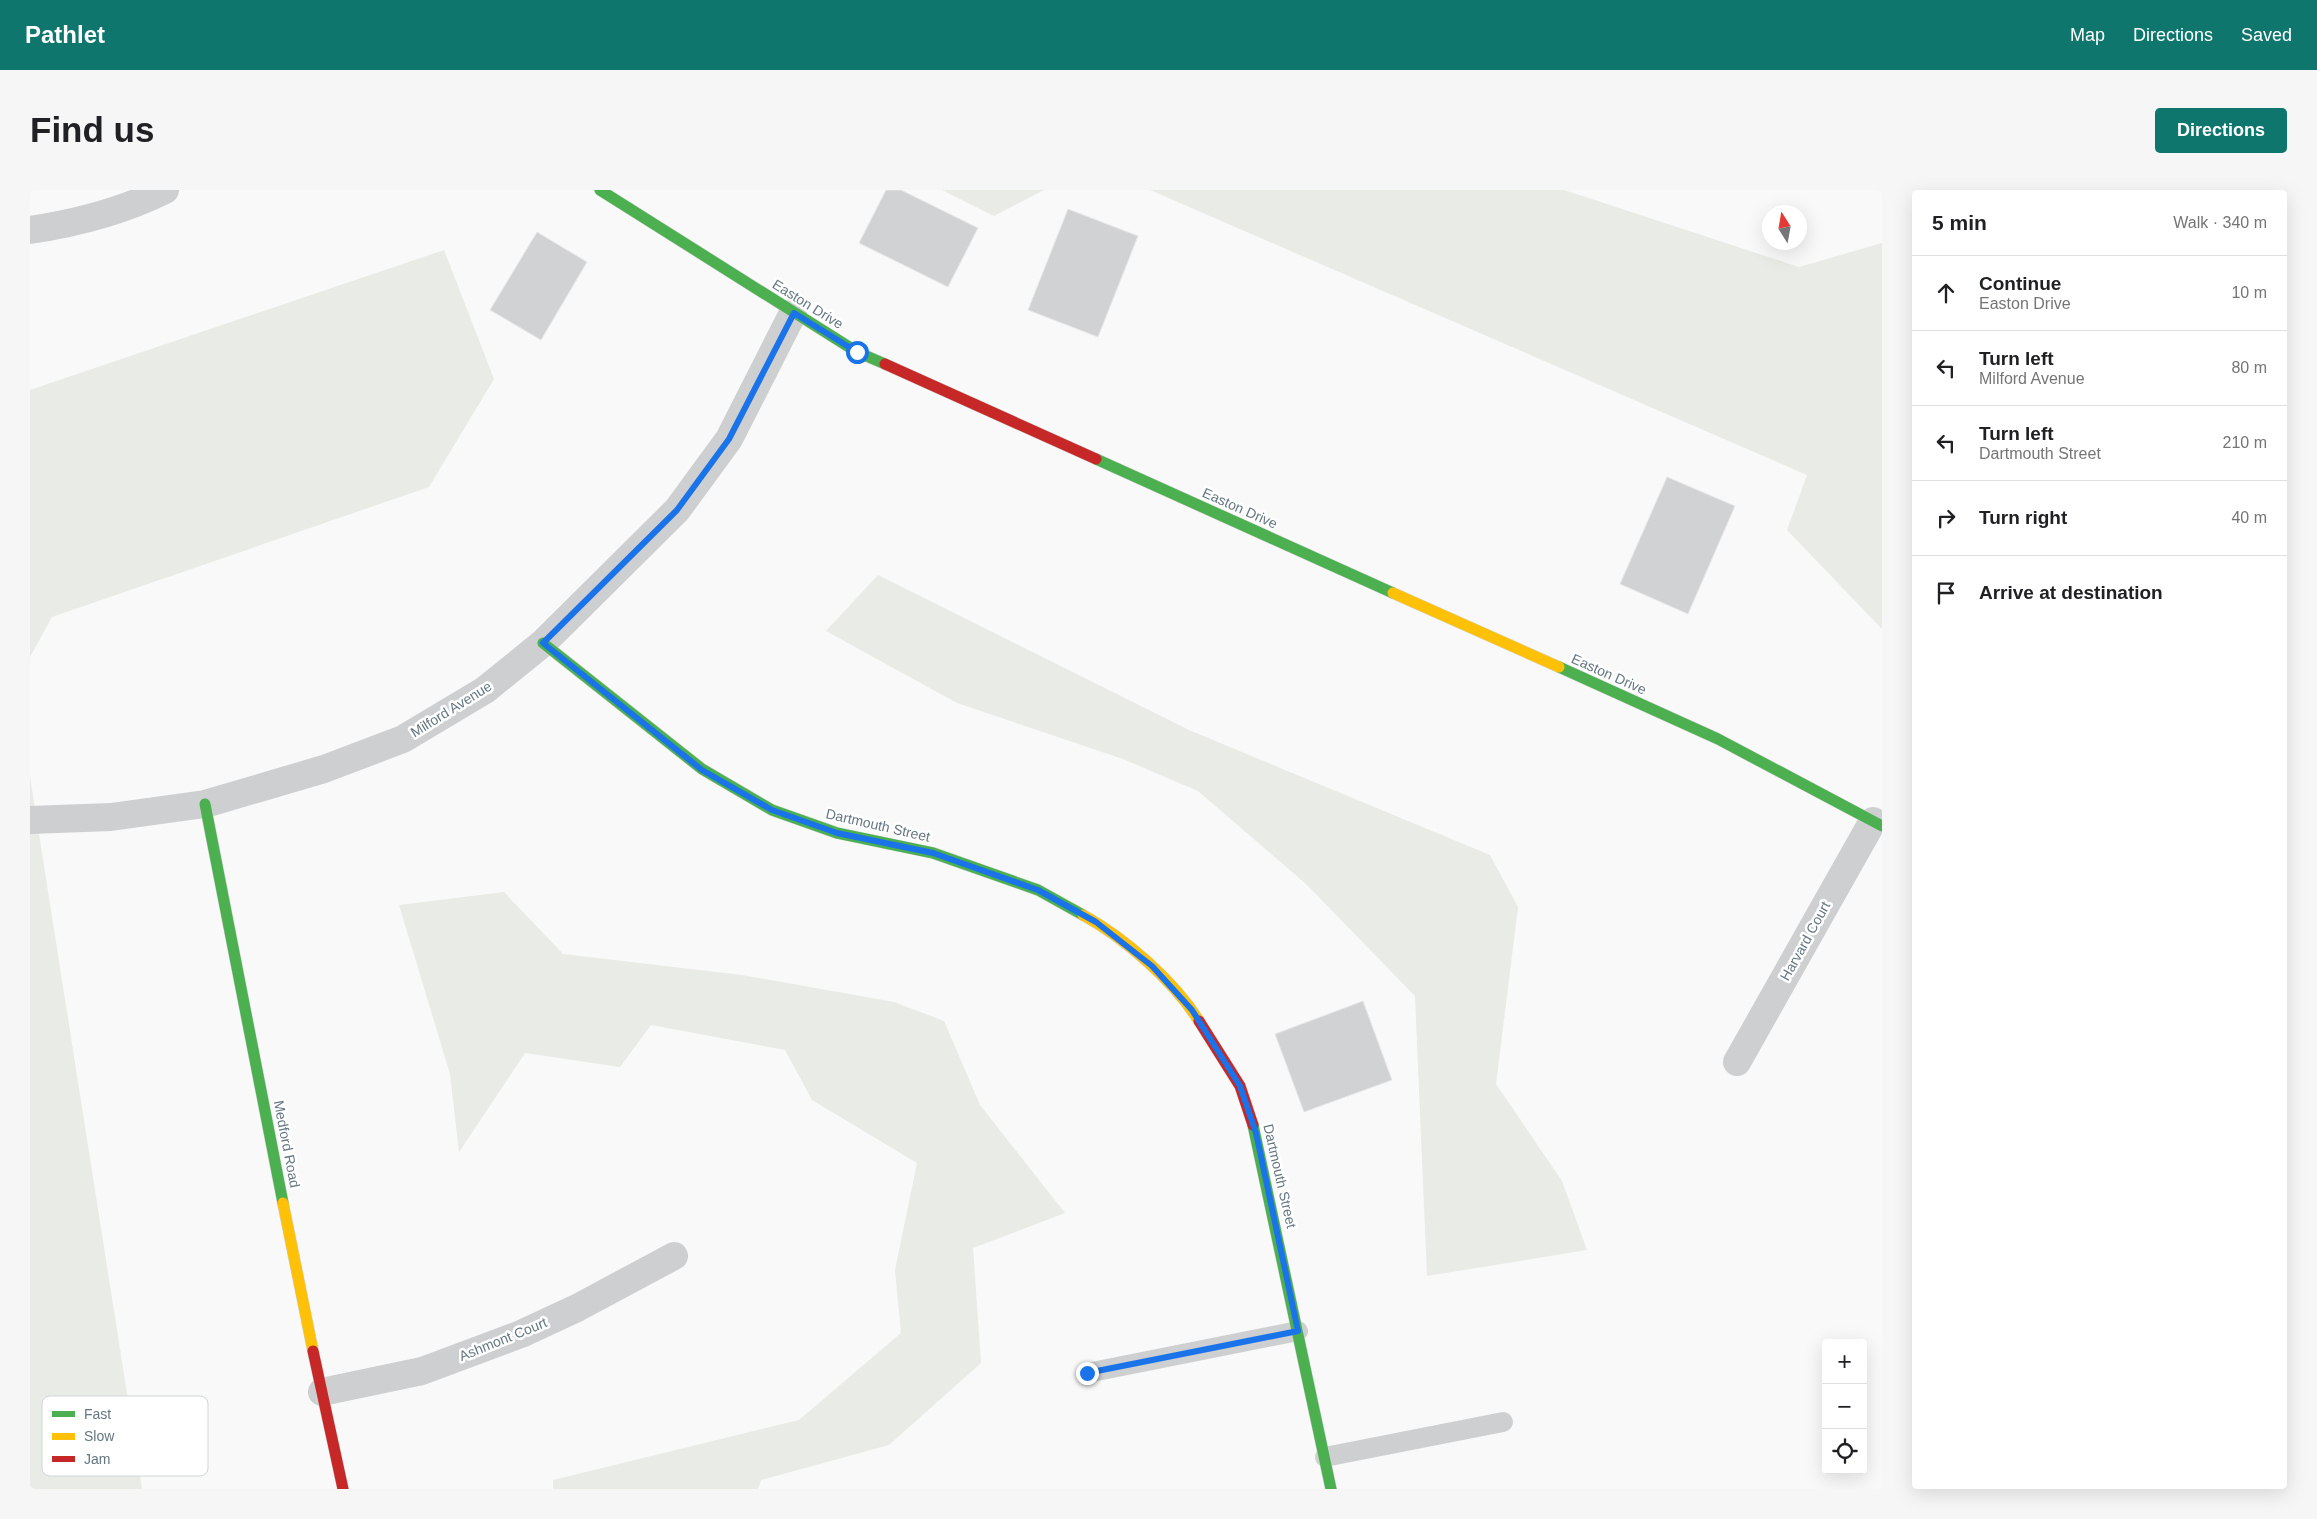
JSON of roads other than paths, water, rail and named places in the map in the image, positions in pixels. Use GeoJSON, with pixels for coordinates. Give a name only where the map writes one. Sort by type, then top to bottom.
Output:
{"type":"FeatureCollection","features":[{"type":"Feature","properties":{"kind":"street"},"geometry":{"type":"LineString","coordinates":[[30,230],[67,224],[137,204],[165,190]]}},
{"type":"Feature","properties":{"kind":"street","name":"Easton Drive"},"geometry":{"type":"LineString","coordinates":[[600,190],[857,352],[1718,739],[1877,824]]}},
{"type":"Feature","properties":{"kind":"street","name":"Milford Avenue"},"geometry":{"type":"LineString","coordinates":[[30,820],[111,817],[205,804],[324,769],[403,739],[485,690],[543,643],[677,510],[729,439],[794,313]]}},
{"type":"Feature","properties":{"kind":"street","name":"Dartmouth Street"},"geometry":{"type":"LineString","coordinates":[[543,643],[702,770],[772,810],[837,833],[933,853],[1038,890],[1096,922],[1152,966],[1192,1010],[1240,1086],[1256,1133],[1331,1489]]}},
{"type":"Feature","properties":{"kind":"street","name":"Medford Road"},"geometry":{"type":"LineString","coordinates":[[205,804],[343,1489]]}},
{"type":"Feature","properties":{"kind":"street","name":"Harvard Court"},"geometry":{"type":"LineString","coordinates":[[1737,1062],[1877,824]]}},
{"type":"Feature","properties":{"kind":"street","name":"Ashmont Court"},"geometry":{"type":"LineString","coordinates":[[322,1392],[422,1371],[521,1334],[577,1308],[674,1256]]}},
{"type":"Feature","properties":{"kind":"lane"},"geometry":{"type":"LineString","coordinates":[[1087,1373],[1298,1331]]}},
{"type":"Feature","properties":{"kind":"lane"},"geometry":{"type":"LineString","coordinates":[[1325,1457],[1503,1422]]}}]}
